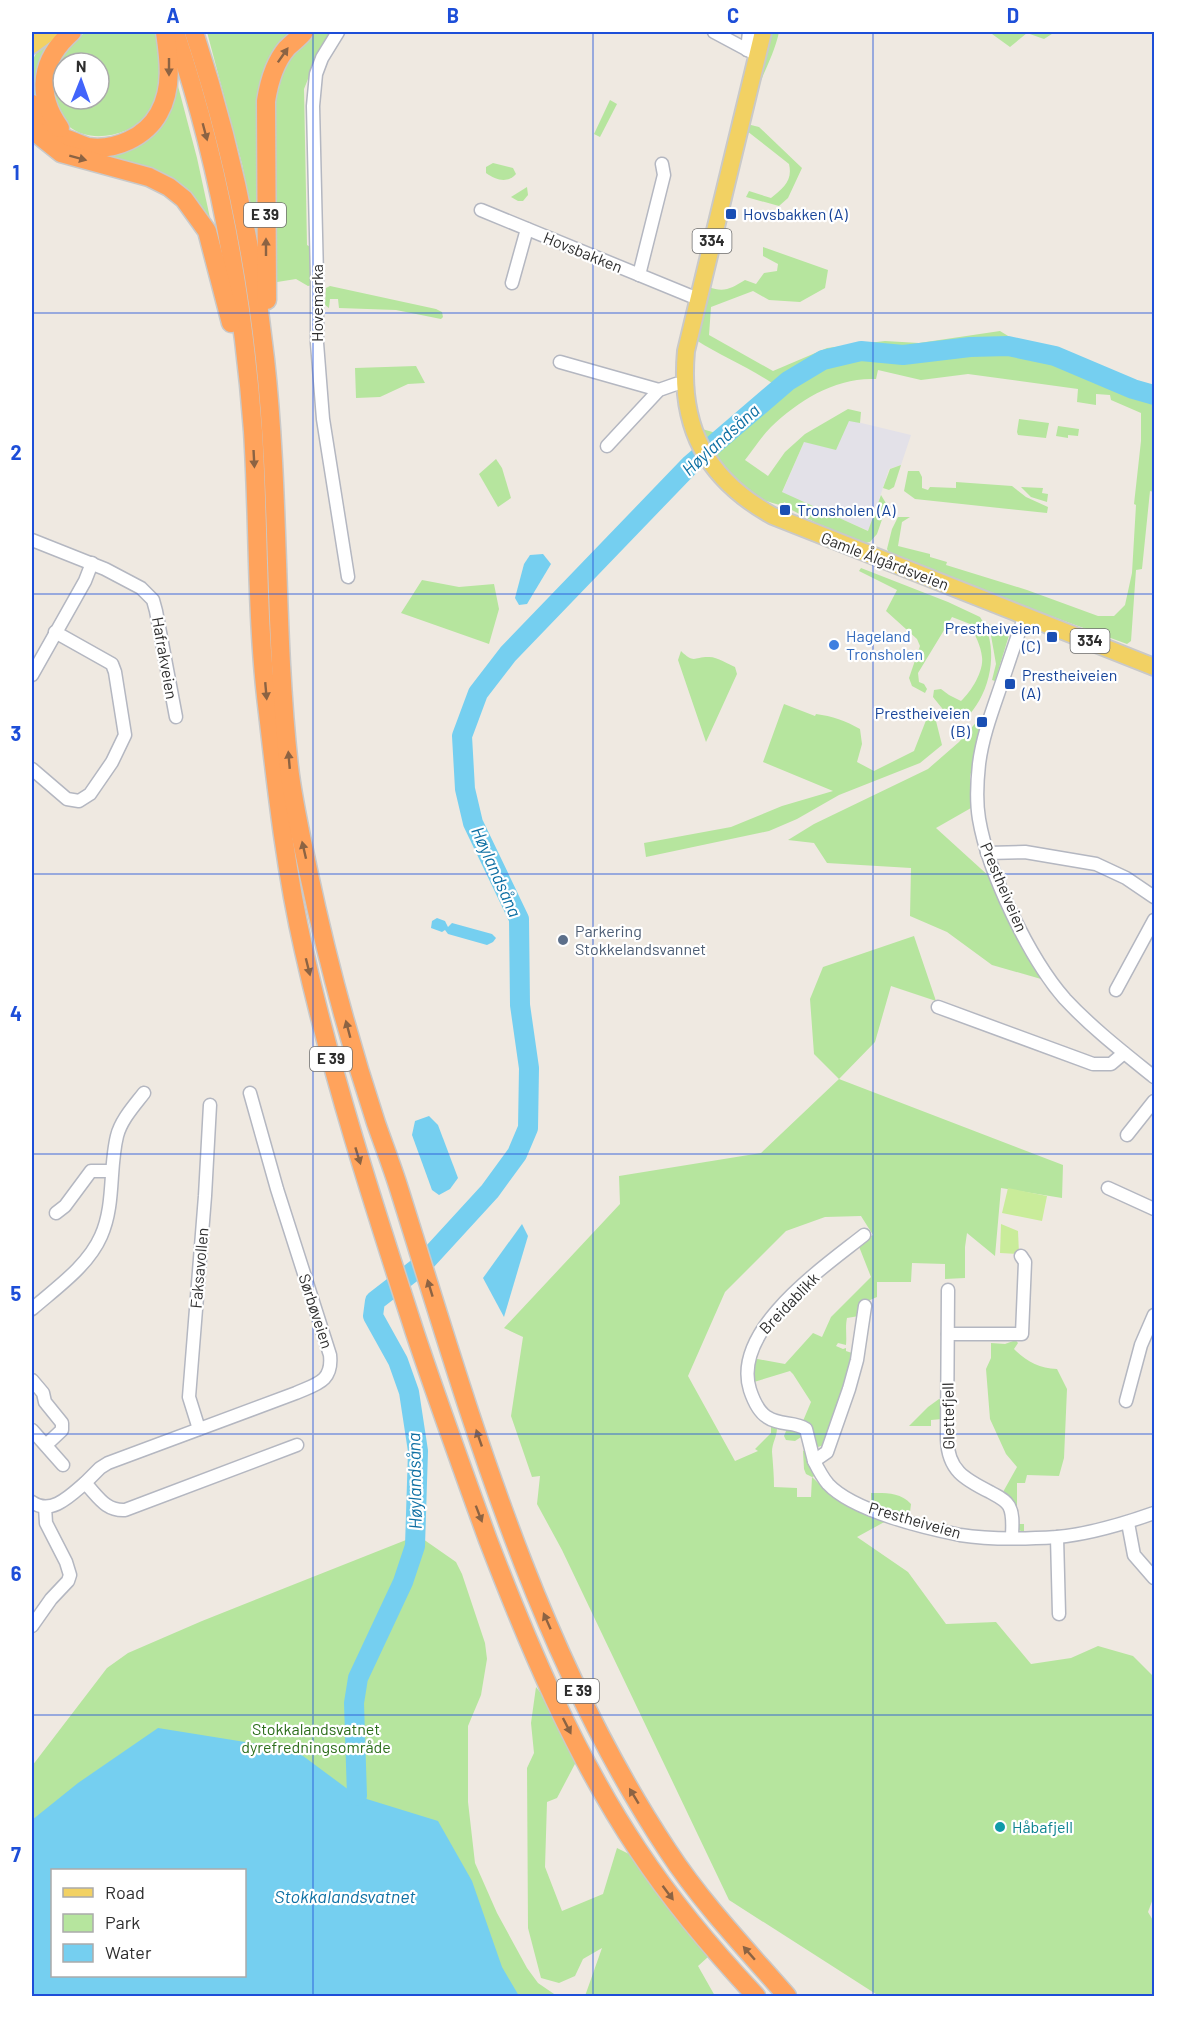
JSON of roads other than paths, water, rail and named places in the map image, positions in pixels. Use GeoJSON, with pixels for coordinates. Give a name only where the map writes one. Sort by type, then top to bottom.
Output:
{"type":"FeatureCollection","features":[{"type":"Feature","properties":{"kind":"highway"},"geometry":{"type":"LineString","coordinates":[[68,139],[48,109],[44,80],[51,56],[58,44],[72,32]]}},
{"type":"Feature","properties":{"kind":"highway"},"geometry":{"type":"LineString","coordinates":[[32,104],[46,127],[55,135],[90,147],[110,146],[135,138],[151,125],[164,103],[169,80],[165,32]]}},
{"type":"Feature","properties":{"kind":"highway","name":"E 39"},"geometry":{"type":"LineString","coordinates":[[175,32],[204,95],[243,213],[264,348],[285,720],[297,818],[316,906],[375,1122],[398,1185],[447,1344],[535,1594],[581,1698],[628,1786],[673,1859],[724,1925],[787,1996]]}},
{"type":"Feature","properties":{"kind":"highway","name":"E 39"},"geometry":{"type":"LineString","coordinates":[[194,32],[213,166],[231,254],[250,400],[260,633],[267,711],[291,886],[332,1061],[374,1206],[424,1360],[515,1612],[560,1711],[612,1809],[660,1882],[710,1945],[756,1996]]}},
{"type":"Feature","properties":{"kind":"highway","name":"E 39"},"geometry":{"type":"LineString","coordinates":[[269,410],[273,358],[266,286],[266,101],[269,82],[276,66],[287,49],[304,33]]}},
{"type":"Feature","properties":{"kind":"highway","name":"E 39"},"geometry":{"type":"LineString","coordinates":[[32,125],[41,137],[61,153],[124,169],[149,177],[169,187],[198,216],[207,231],[250,400]]}},
{"type":"Feature","properties":{"kind":"main road"},"geometry":{"type":"LineString","coordinates":[[32,45],[50,32]]}},
{"type":"Feature","properties":{"kind":"main road","name":"Gamle Ålgårdsveien"},"geometry":{"type":"LineString","coordinates":[[763,32],[752,52],[688,336],[685,383],[689,416],[705,456],[736,492],[773,516],[1155,667]]}},
{"type":"Feature","properties":{"kind":"street","name":"Hovemarka"},"geometry":{"type":"LineString","coordinates":[[338,32],[322,58],[316,74],[312,106],[318,370],[323,419],[348,577]]}},
{"type":"Feature","properties":{"kind":"street"},"geometry":{"type":"LineString","coordinates":[[714,32],[752,52]]}},
{"type":"Feature","properties":{"kind":"street"},"geometry":{"type":"LineString","coordinates":[[749,32],[752,52]]}},
{"type":"Feature","properties":{"kind":"street","name":"Hovsbakken"},"geometry":{"type":"LineString","coordinates":[[639,275],[664,175],[663,164]]}},
{"type":"Feature","properties":{"kind":"street","name":"Hovsbakken"},"geometry":{"type":"LineString","coordinates":[[481,210],[698,299]]}},
{"type":"Feature","properties":{"kind":"street","name":"Hovsbakken"},"geometry":{"type":"LineString","coordinates":[[512,282],[527,230]]}},
{"type":"Feature","properties":{"kind":"street"},"geometry":{"type":"LineString","coordinates":[[560,362],[659,390]]}},
{"type":"Feature","properties":{"kind":"street"},"geometry":{"type":"LineString","coordinates":[[607,446],[659,390],[685,383]]}},
{"type":"Feature","properties":{"kind":"street","name":"Hafrakveien"},"geometry":{"type":"LineString","coordinates":[[32,540],[92,563],[141,588],[153,600],[176,717]]}},
{"type":"Feature","properties":{"kind":"street"},"geometry":{"type":"LineString","coordinates":[[32,675],[85,581],[92,563]]}},
{"type":"Feature","properties":{"kind":"street","name":"Prestheiveien"},"geometry":{"type":"LineString","coordinates":[[1025,616],[985,734],[979,762],[978,818],[987,853],[1014,915],[1046,974],[1080,1014],[1155,1077]]}},
{"type":"Feature","properties":{"kind":"street"},"geometry":{"type":"LineString","coordinates":[[32,769],[63,797],[75,801],[83,799],[93,791],[112,762],[125,735],[112,664],[55,632]]}},
{"type":"Feature","properties":{"kind":"street"},"geometry":{"type":"LineString","coordinates":[[987,853],[1025,852],[1096,864],[1126,878],[1155,897]]}},
{"type":"Feature","properties":{"kind":"street"},"geometry":{"type":"LineString","coordinates":[[1116,990],[1155,920]]}},
{"type":"Feature","properties":{"kind":"street"},"geometry":{"type":"LineString","coordinates":[[938,1007],[1093,1064],[1111,1064],[1124,1053]]}},
{"type":"Feature","properties":{"kind":"street"},"geometry":{"type":"LineString","coordinates":[[32,1309],[93,1251],[106,1223],[117,1135],[121,1125],[144,1093]]}},
{"type":"Feature","properties":{"kind":"street","name":"Sørbøveien"},"geometry":{"type":"LineString","coordinates":[[45,1508],[63,1502],[108,1463],[323,1381],[330,1372],[331,1363],[250,1093]]}},
{"type":"Feature","properties":{"kind":"street"},"geometry":{"type":"LineString","coordinates":[[1127,1135],[1155,1101]]}},
{"type":"Feature","properties":{"kind":"street","name":"Faksavollen"},"geometry":{"type":"LineString","coordinates":[[199,1429],[189,1397],[210,1105]]}},
{"type":"Feature","properties":{"kind":"street"},"geometry":{"type":"LineString","coordinates":[[56,1214],[65,1206],[90,1172],[111,1171]]}},
{"type":"Feature","properties":{"kind":"street"},"geometry":{"type":"LineString","coordinates":[[1108,1188],[1155,1209]]}},
{"type":"Feature","properties":{"kind":"street","name":"Breidablikk"},"geometry":{"type":"LineString","coordinates":[[814,1461],[806,1429],[782,1424],[765,1416],[753,1398],[748,1384],[748,1362],[751,1348],[769,1320],[811,1277],[864,1235]]}},
{"type":"Feature","properties":{"kind":"street"},"geometry":{"type":"LineString","coordinates":[[948,1334],[1023,1334],[1025,1262],[1021,1256]]}},
{"type":"Feature","properties":{"kind":"street","name":"Glettefjell"},"geometry":{"type":"LineString","coordinates":[[948,1290],[947,1438],[950,1460],[967,1480],[1009,1505],[1012,1538]]}},
{"type":"Feature","properties":{"kind":"street"},"geometry":{"type":"LineString","coordinates":[[814,1461],[827,1452],[849,1389],[857,1360],[865,1306]]}},
{"type":"Feature","properties":{"kind":"street"},"geometry":{"type":"LineString","coordinates":[[1126,1401],[1140,1345],[1155,1315]]}},
{"type":"Feature","properties":{"kind":"street"},"geometry":{"type":"LineString","coordinates":[[32,1380],[43,1393],[45,1402],[62,1423],[62,1430],[46,1445]]}},
{"type":"Feature","properties":{"kind":"street"},"geometry":{"type":"LineString","coordinates":[[32,1430],[63,1465]]}},
{"type":"Feature","properties":{"kind":"street"},"geometry":{"type":"LineString","coordinates":[[85,1483],[107,1506],[115,1510],[125,1510],[297,1446]]}},
{"type":"Feature","properties":{"kind":"street","name":"Prestheiveien"},"geometry":{"type":"LineString","coordinates":[[814,1461],[821,1476],[830,1486],[857,1504],[880,1513],[962,1535],[1012,1538],[1058,1537],[1128,1523],[1155,1513]]}},
{"type":"Feature","properties":{"kind":"street"},"geometry":{"type":"LineString","coordinates":[[32,1502],[45,1508],[46,1523],[66,1562],[70,1575],[68,1581],[51,1599],[32,1626]]}},
{"type":"Feature","properties":{"kind":"street"},"geometry":{"type":"LineString","coordinates":[[1128,1523],[1134,1555],[1155,1578]]}},
{"type":"Feature","properties":{"kind":"street"},"geometry":{"type":"LineString","coordinates":[[1058,1537],[1059,1614]]}},
{"type":"Feature","properties":{"kind":"water"},"geometry":{"type":"Polygon","coordinates":[[[543,554],[551,564],[527,604],[519,605],[515,598],[524,564],[530,555],[543,554]]]}},
{"type":"Feature","properties":{"kind":"water"},"geometry":{"type":"Polygon","coordinates":[[[437,918],[445,921],[448,927],[452,923],[492,934],[496,938],[487,945],[448,934],[445,930],[442,932],[431,928],[432,921],[437,918]]]}},
{"type":"Feature","properties":{"kind":"water"},"geometry":{"type":"Polygon","coordinates":[[[429,1116],[438,1125],[458,1178],[450,1189],[439,1195],[432,1190],[412,1135],[415,1121],[429,1116]]]}},
{"type":"Feature","properties":{"kind":"water"},"geometry":{"type":"Polygon","coordinates":[[[522,1224],[528,1236],[504,1317],[483,1278],[522,1224]]]}},
{"type":"Feature","properties":{"kind":"water","name":"Stokkalandsvatnet"},"geometry":{"type":"Polygon","coordinates":[[[158,1728],[295,1750],[357,1796],[438,1821],[472,1881],[502,1967],[519,1996],[32,1996],[32,1820],[78,1783],[158,1728]]]}},
{"type":"Feature","properties":{"kind":"waterway","name":"Høylandsåna"},"geometry":{"type":"LineString","coordinates":[[357,1796],[354,1703],[358,1678],[403,1582],[415,1546],[418,1451],[409,1392],[398,1361],[373,1316],[375,1301],[424,1263],[490,1191],[517,1154],[528,1128],[529,1068],[520,1005],[519,919],[473,823],[465,789],[462,736],[478,693],[508,654],[691,464],[788,381],[823,360],[861,351],[903,355],[970,347],[1008,346],[1055,356],[1133,389],[1154,395]]}},
{"type":"Feature","properties":{"kind":"place","name":"Hovsbakken (A)"},"geometry":{"type":"Point","coordinates":[731,214]}},
{"type":"Feature","properties":{"kind":"place","name":"Tronsholen (A)"},"geometry":{"type":"Point","coordinates":[785,510]}},
{"type":"Feature","properties":{"kind":"place","name":"Prestheiveien (C)"},"geometry":{"type":"Point","coordinates":[1052,637]}},
{"type":"Feature","properties":{"kind":"place","name":"Hageland Tronsholen"},"geometry":{"type":"Point","coordinates":[834,645]}},
{"type":"Feature","properties":{"kind":"place","name":"Prestheiveien (A)"},"geometry":{"type":"Point","coordinates":[1010,684]}},
{"type":"Feature","properties":{"kind":"place","name":"Prestheiveien (B)"},"geometry":{"type":"Point","coordinates":[982,722]}},
{"type":"Feature","properties":{"kind":"place","name":"Parkering Stokkelandsvannet"},"geometry":{"type":"Point","coordinates":[563,940]}},
{"type":"Feature","properties":{"kind":"place","name":"Håbafjell"},"geometry":{"type":"Point","coordinates":[1000,1827]}},
{"type":"Feature","properties":{"kind":"park label","name":"Stokkalandsvatnet dyrefredningsområde"},"geometry":{"type":"Point","coordinates":[316,1738]}}]}
